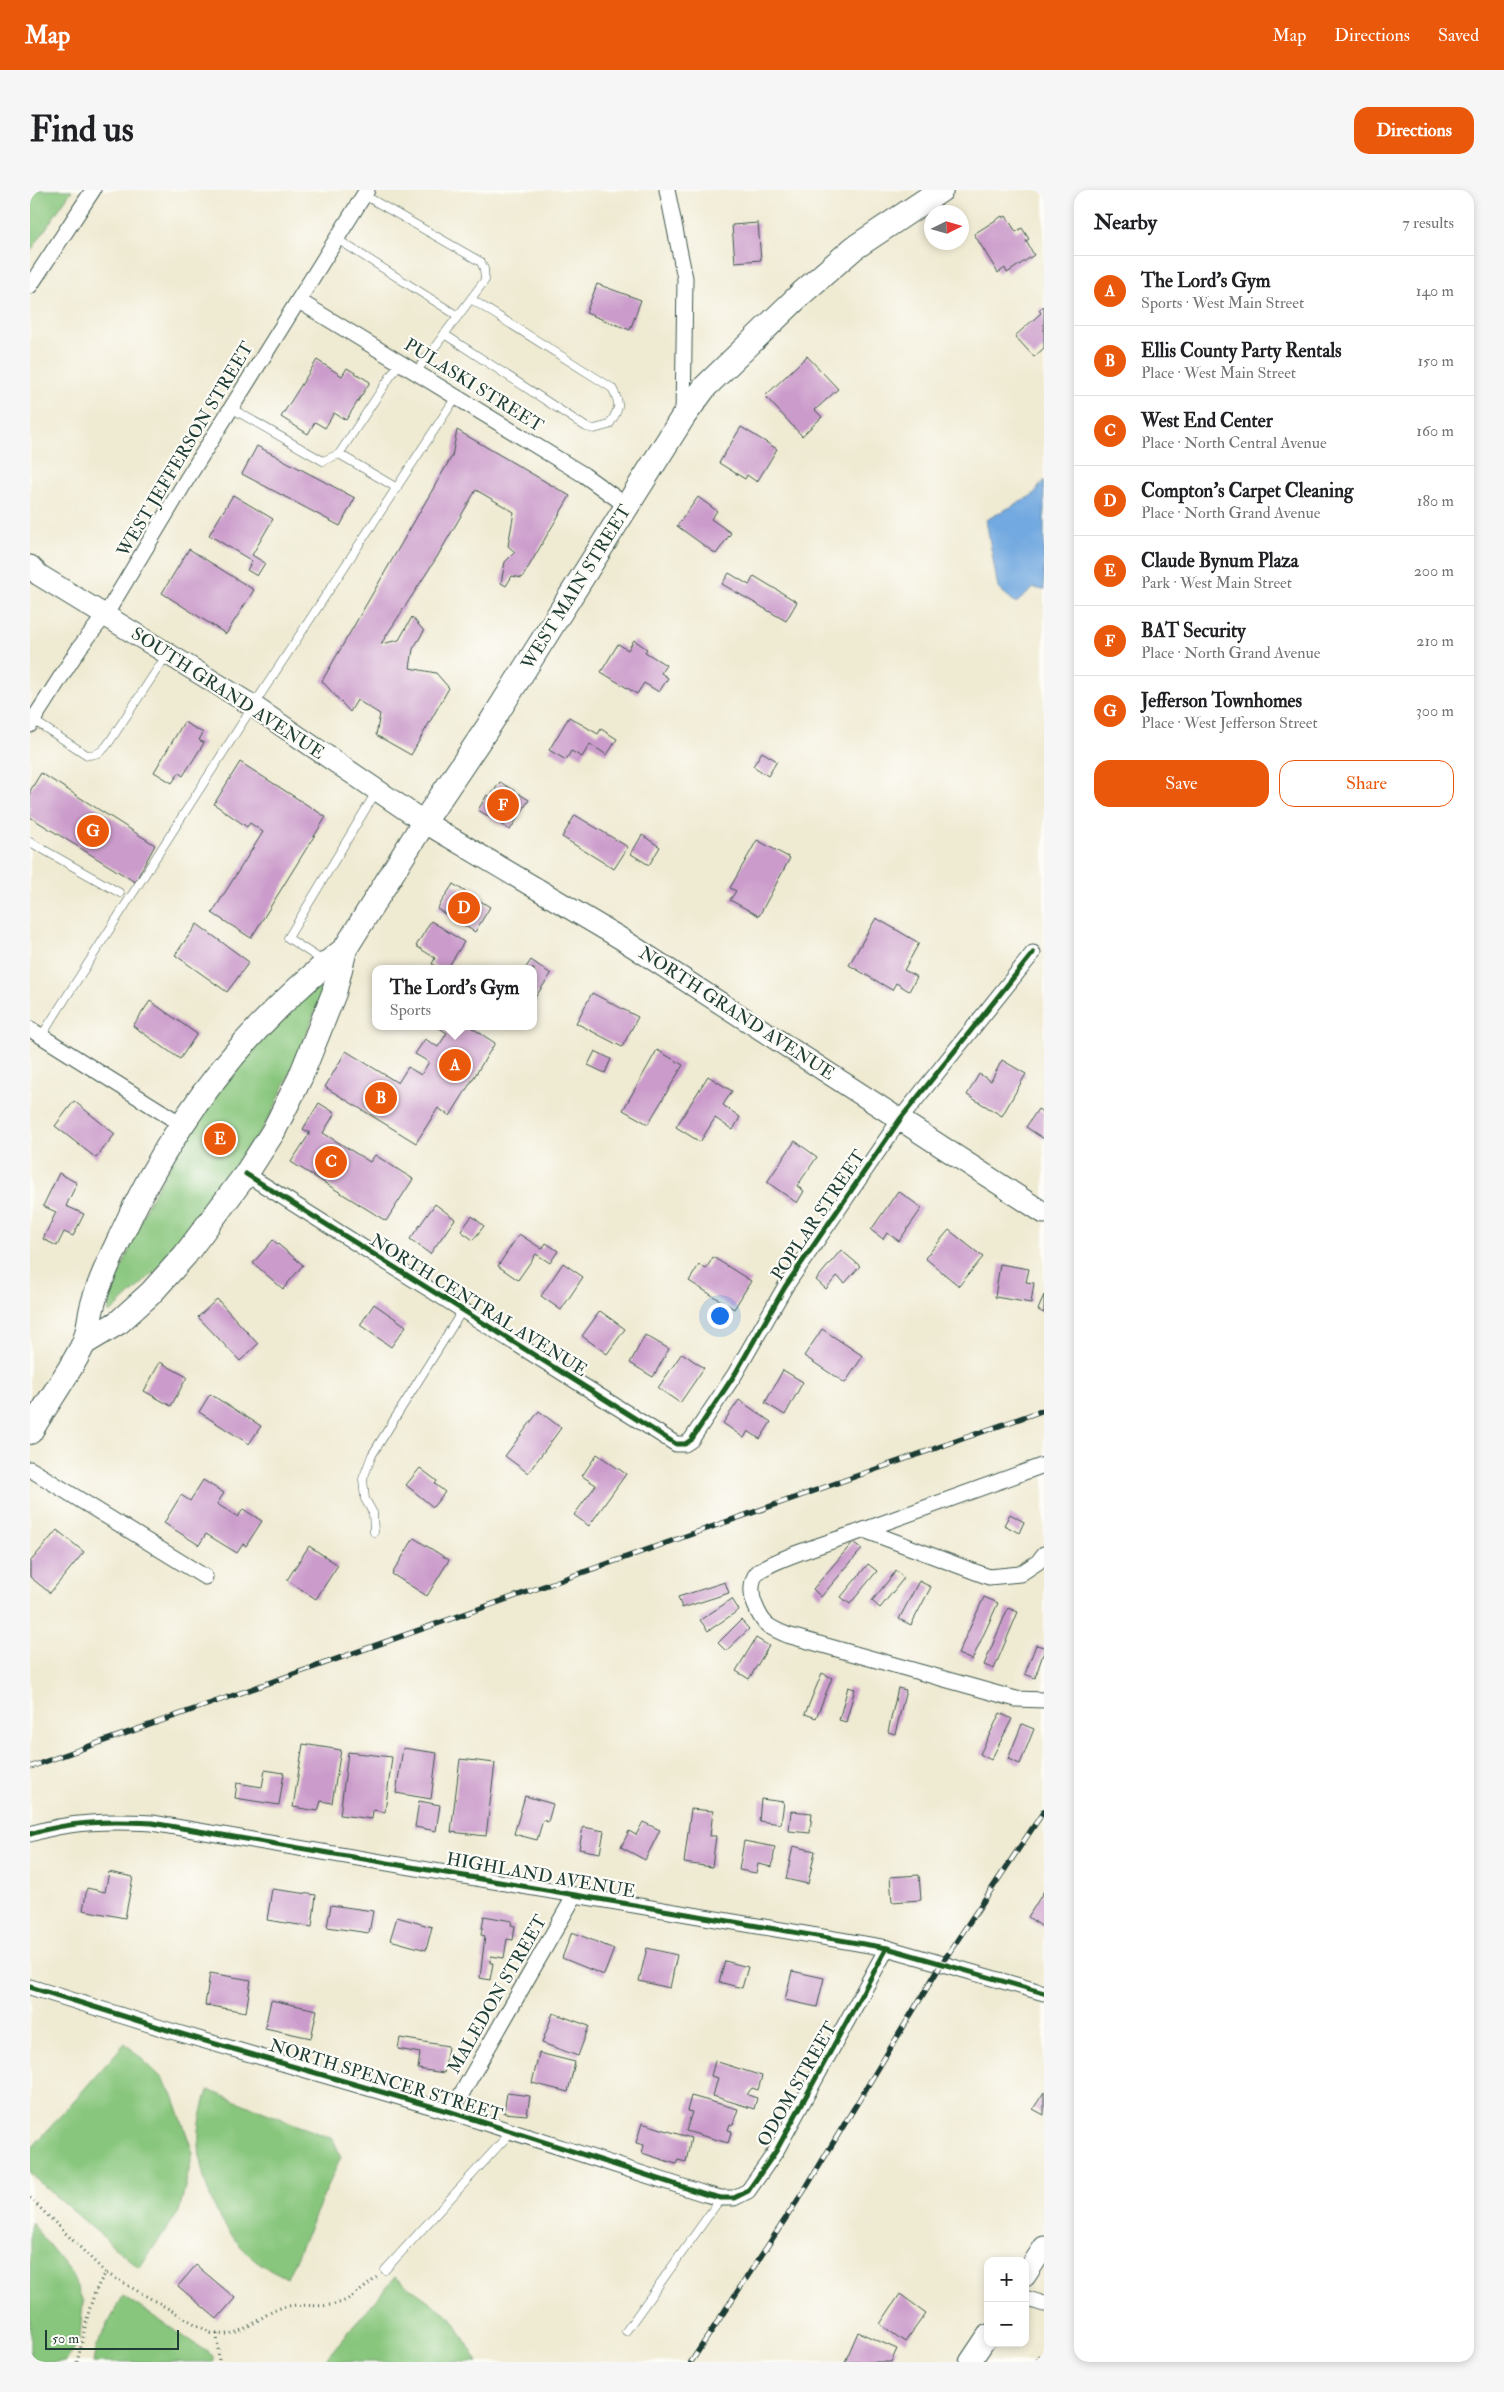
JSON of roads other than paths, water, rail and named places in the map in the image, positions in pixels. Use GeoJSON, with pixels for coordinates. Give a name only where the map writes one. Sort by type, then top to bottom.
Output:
{"type":"FeatureCollection","features":[{"type":"Feature","properties":{"kind":"main road","name":"WEST MAIN STREET"},"geometry":{"type":"LineString","coordinates":[[84,1343],[119,1322],[151,1293],[185,1255],[246,1174],[273,1132],[300,1078],[334,993],[345,949],[424,822],[490,724],[682,417],[718,373],[802,293],[854,248],[941,190]]}},
{"type":"Feature","properties":{"kind":"main road","name":"SOUTH GRAND AVENUE"},"geometry":{"type":"LineString","coordinates":[[30,566],[40,575],[253,706],[424,822]]}},
{"type":"Feature","properties":{"kind":"main road","name":"NORTH GRAND AVENUE"},"geometry":{"type":"LineString","coordinates":[[424,822],[620,938],[901,1118],[1044,1213]]}},
{"type":"Feature","properties":{"kind":"main road","name":"WEST MAIN STREET"},"geometry":{"type":"LineString","coordinates":[[30,1432],[84,1343],[93,1303],[120,1238],[155,1167],[180,1124],[236,1052],[293,992],[345,949]]}},
{"type":"Feature","properties":{"kind":"main road"},"geometry":{"type":"LineString","coordinates":[[1029,2270],[1044,2247]]}},
{"type":"Feature","properties":{"kind":"main road"},"geometry":{"type":"LineString","coordinates":[[970,2362],[984,2340]]}},
{"type":"Feature","properties":{"kind":"street"},"geometry":{"type":"LineString","coordinates":[[30,286],[93,190]]}},
{"type":"Feature","properties":{"kind":"street"},"geometry":{"type":"LineString","coordinates":[[667,190],[685,278],[682,417]]}},
{"type":"Feature","properties":{"kind":"street","name":"WEST JEFFERSON STREET"},"geometry":{"type":"LineString","coordinates":[[31,723],[80,648],[106,614],[365,192]]}},
{"type":"Feature","properties":{"kind":"street","name":"PULASKI STREET"},"geometry":{"type":"LineString","coordinates":[[299,301],[584,475],[626,506]]}},
{"type":"Feature","properties":{"kind":"street","name":"POPLAR STREET"},"geometry":{"type":"LineString","coordinates":[[696,1431],[735,1374],[785,1287],[901,1118],[1033,953]]}},
{"type":"Feature","properties":{"kind":"street"},"geometry":{"type":"LineString","coordinates":[[36,1032],[180,1124]]}},
{"type":"Feature","properties":{"kind":"street","name":"NORTH CENTRAL AVENUE"},"geometry":{"type":"LineString","coordinates":[[246,1174],[676,1444],[685,1444],[691,1440],[696,1431]]}},
{"type":"Feature","properties":{"kind":"street"},"geometry":{"type":"LineString","coordinates":[[1044,1465],[783,1559],[758,1572],[752,1580],[753,1601],[761,1619],[769,1628],[1016,1698],[1044,1700]]}},
{"type":"Feature","properties":{"kind":"street"},"geometry":{"type":"LineString","coordinates":[[30,1469],[205,1577]]}},
{"type":"Feature","properties":{"kind":"street"},"geometry":{"type":"LineString","coordinates":[[864,1530],[989,1577],[1020,1574],[1043,1559]]}},
{"type":"Feature","properties":{"kind":"street","name":"HIGHLAND AVENUE"},"geometry":{"type":"LineString","coordinates":[[30,1834],[71,1824],[94,1821],[152,1823],[887,1948],[1044,1993]]}},
{"type":"Feature","properties":{"kind":"street","name":"MALEDON STREET"},"geometry":{"type":"LineString","coordinates":[[451,2112],[575,1895]]}},
{"type":"Feature","properties":{"kind":"street","name":"ODOM STREET"},"geometry":{"type":"LineString","coordinates":[[728,2198],[748,2191],[776,2151],[887,1948]]}},
{"type":"Feature","properties":{"kind":"street","name":"NORTH SPENCER STREET"},"geometry":{"type":"LineString","coordinates":[[30,1986],[171,2031],[451,2112],[728,2198]]}},
{"type":"Feature","properties":{"kind":"street"},"geometry":{"type":"LineString","coordinates":[[1029,2299],[1044,2304]]}},
{"type":"Feature","properties":{"kind":"lane"},"geometry":{"type":"LineString","coordinates":[[365,192],[482,262],[484,269],[485,280],[416,372]]}},
{"type":"Feature","properties":{"kind":"lane"},"geometry":{"type":"LineString","coordinates":[[337,239],[458,316]]}},
{"type":"Feature","properties":{"kind":"lane"},"geometry":{"type":"LineString","coordinates":[[444,334],[586,427],[594,429],[609,425],[619,409],[618,399],[612,388],[471,299]]}},
{"type":"Feature","properties":{"kind":"lane"},"geometry":{"type":"LineString","coordinates":[[231,408],[323,461],[339,454],[400,362]]}},
{"type":"Feature","properties":{"kind":"lane"},"geometry":{"type":"LineString","coordinates":[[36,1032],[456,397]]}},
{"type":"Feature","properties":{"kind":"lane"},"geometry":{"type":"LineString","coordinates":[[339,454],[397,488]]}},
{"type":"Feature","properties":{"kind":"lane"},"geometry":{"type":"LineString","coordinates":[[31,723],[88,755],[96,755],[104,750],[168,653]]}},
{"type":"Feature","properties":{"kind":"lane"},"geometry":{"type":"LineString","coordinates":[[326,963],[288,938],[377,790]]}},
{"type":"Feature","properties":{"kind":"lane"},"geometry":{"type":"LineString","coordinates":[[30,842],[120,894]]}},
{"type":"Feature","properties":{"kind":"lane"},"geometry":{"type":"LineString","coordinates":[[374,1532],[373,1512],[365,1498],[363,1478],[372,1455],[462,1310]]}},
{"type":"Feature","properties":{"kind":"lane"},"geometry":{"type":"LineString","coordinates":[[385,2270],[512,2131]]}},
{"type":"Feature","properties":{"kind":"lane"},"geometry":{"type":"LineString","coordinates":[[626,2331],[728,2198]]}},
{"type":"Feature","properties":{"kind":"water"},"geometry":{"type":"Polygon","coordinates":[[[1044,480],[1044,590],[1034,588],[1016,603],[998,588],[986,520],[1033,495],[1044,480]]]}},
{"type":"Feature","properties":{"kind":"railway"},"geometry":{"type":"LineString","coordinates":[[30,1767],[1044,1410]]}},
{"type":"Feature","properties":{"kind":"railway"},"geometry":{"type":"LineString","coordinates":[[691,2362],[807,2186],[942,1963],[1044,1811]]}},
{"type":"Feature","properties":{"kind":"place","name":"BAT Security"},"geometry":{"type":"Point","coordinates":[503,805]}},
{"type":"Feature","properties":{"kind":"place","name":"Jefferson Townhomes"},"geometry":{"type":"Point","coordinates":[93,831]}},
{"type":"Feature","properties":{"kind":"place","name":"Compton's Carpet Cleaning"},"geometry":{"type":"Point","coordinates":[464,908]}},
{"type":"Feature","properties":{"kind":"place","name":"The Lord's Gym"},"geometry":{"type":"Point","coordinates":[455,1065]}},
{"type":"Feature","properties":{"kind":"place","name":"Ellis County Party Rentals"},"geometry":{"type":"Point","coordinates":[381,1098]}},
{"type":"Feature","properties":{"kind":"place","name":"Claude Bynum Plaza"},"geometry":{"type":"Point","coordinates":[220,1139]}},
{"type":"Feature","properties":{"kind":"place","name":"West End Center"},"geometry":{"type":"Point","coordinates":[331,1162]}}]}
